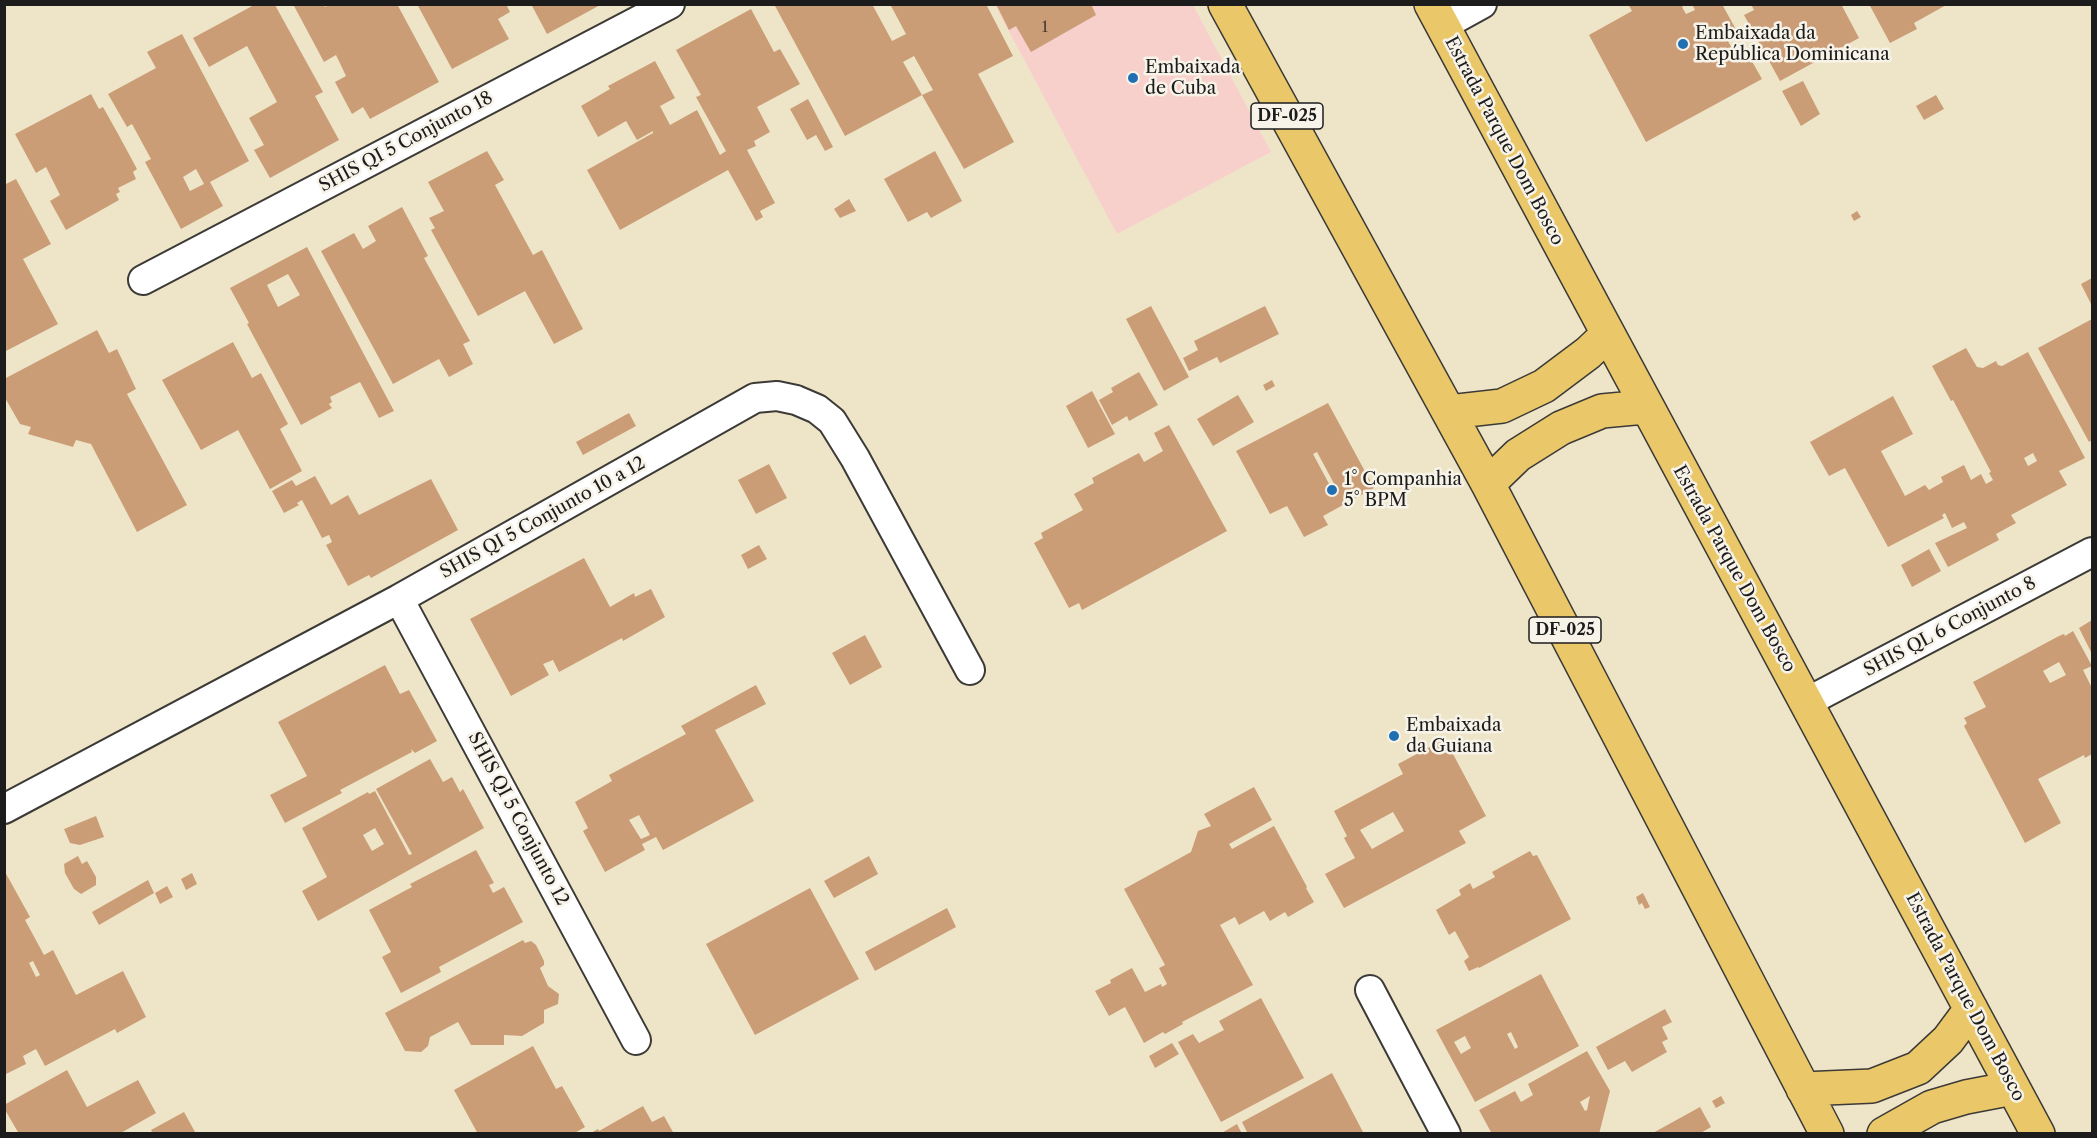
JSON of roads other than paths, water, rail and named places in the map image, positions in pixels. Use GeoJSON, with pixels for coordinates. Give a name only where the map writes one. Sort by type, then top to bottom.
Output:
{"type":"FeatureCollection","features":[{"type":"Feature","properties":{"kind":"main road","name":"DF-025"},"geometry":{"type":"LineString","coordinates":[[1226,4],[1488,484],[1827,1134]]}},
{"type":"Feature","properties":{"kind":"main road","name":"Estrada Parque Dom Bosco"},"geometry":{"type":"LineString","coordinates":[[1436,15],[2038,1134]]}},
{"type":"Feature","properties":{"kind":"main road"},"geometry":{"type":"LineString","coordinates":[[1449,412],[1502,406],[1544,386],[1588,353],[1607,335]]}},
{"type":"Feature","properties":{"kind":"main road"},"geometry":{"type":"LineString","coordinates":[[1488,484],[1518,455],[1561,428],[1602,411],[1645,407]]}},
{"type":"Feature","properties":{"kind":"main road"},"geometry":{"type":"LineString","coordinates":[[1803,1089],[1872,1086],[1918,1068],[1948,1040],[1971,1009]]}},
{"type":"Feature","properties":{"kind":"main road"},"geometry":{"type":"LineString","coordinates":[[1884,1134],[1932,1107],[1966,1097],[2013,1088]]}},
{"type":"Feature","properties":{"kind":"street","name":"SHIS QI 5 Conjunto 18"},"geometry":{"type":"LineString","coordinates":[[143,280],[670,4]]}},
{"type":"Feature","properties":{"kind":"street"},"geometry":{"type":"LineString","coordinates":[[1436,15],[1482,4]]}},
{"type":"Feature","properties":{"kind":"street","name":"SHIS QI 5 Conjunto 10 a 12"},"geometry":{"type":"LineString","coordinates":[[4,809],[399,598],[756,398],[777,396],[796,400],[817,409],[832,421],[855,458],[970,670]]}},
{"type":"Feature","properties":{"kind":"street","name":"SHIS QL 6 Conjunto 8"},"geometry":{"type":"LineString","coordinates":[[1806,702],[2092,552]]}},
{"type":"Feature","properties":{"kind":"street","name":"SHIS QI 5 Conjunto 12"},"geometry":{"type":"LineString","coordinates":[[399,598],[636,1040]]}},
{"type":"Feature","properties":{"kind":"street"},"geometry":{"type":"LineString","coordinates":[[1370,990],[1446,1134]]}},
{"type":"Feature","properties":{"kind":"place","name":"Embaixada da República Dominicana"},"geometry":{"type":"Point","coordinates":[1683,44]}},
{"type":"Feature","properties":{"kind":"place","name":"Embaixada de Cuba"},"geometry":{"type":"Point","coordinates":[1133,78]}},
{"type":"Feature","properties":{"kind":"place","name":"1° Companhia 5° BPM"},"geometry":{"type":"Point","coordinates":[1332,490]}},
{"type":"Feature","properties":{"kind":"place","name":"Embaixada da Guiana"},"geometry":{"type":"Point","coordinates":[1394,736]}}]}
